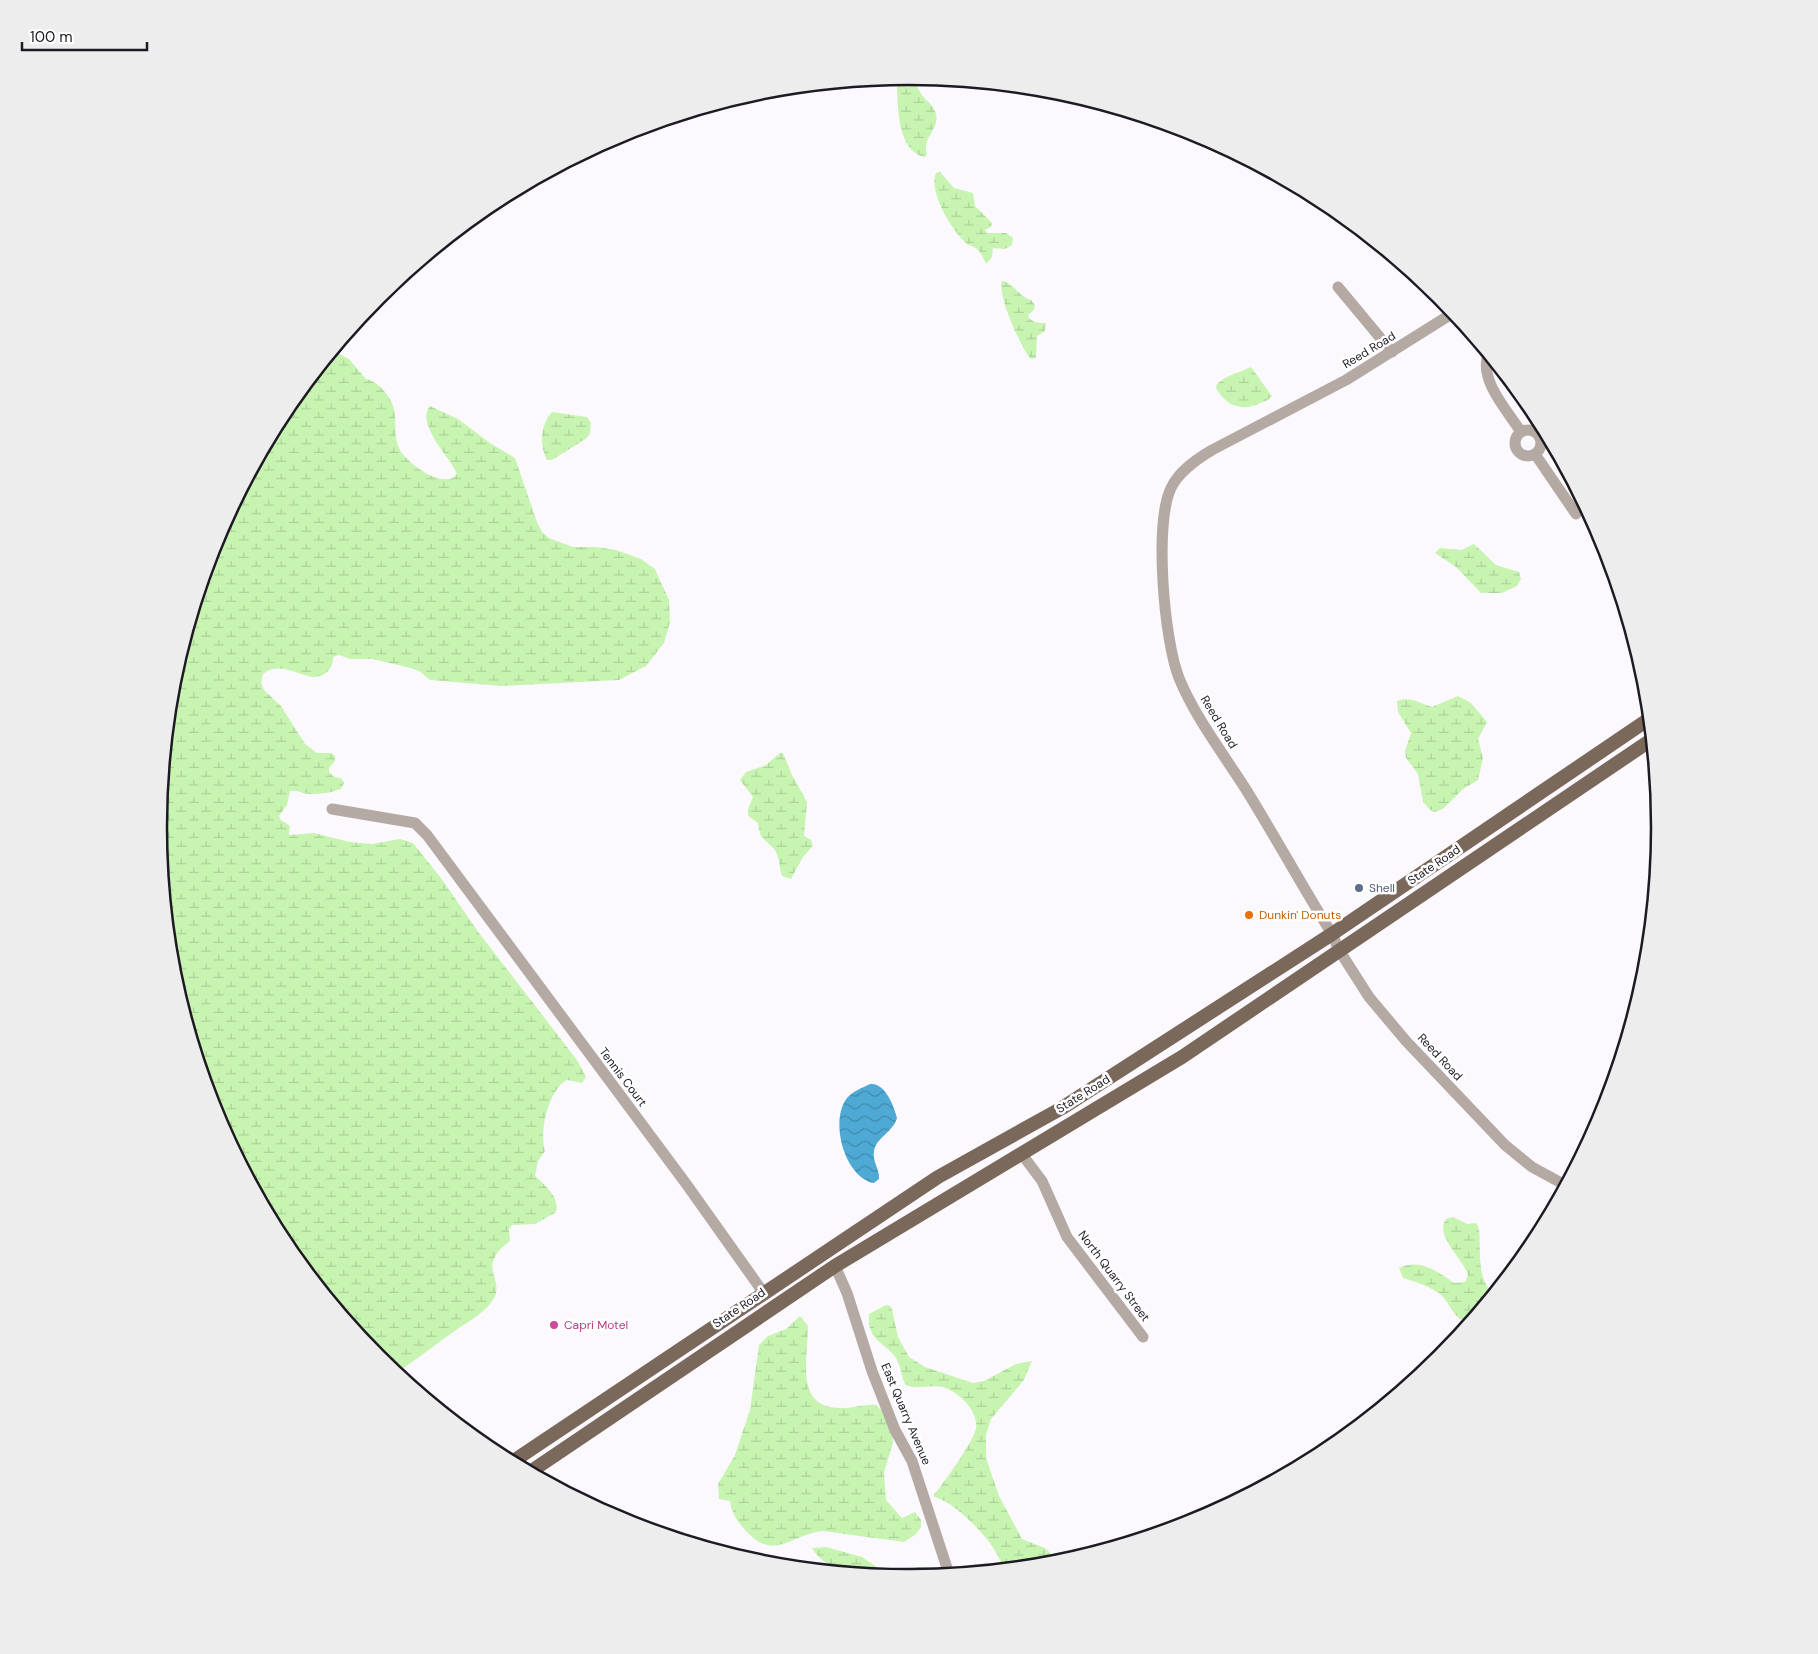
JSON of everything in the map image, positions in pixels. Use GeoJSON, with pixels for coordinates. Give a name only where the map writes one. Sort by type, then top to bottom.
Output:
{"type":"FeatureCollection","features":[{"type":"Feature","properties":{"kind":"main road","name":"State Road"},"geometry":{"type":"LineString","coordinates":[[518,1458],[763,1292],[938,1177],[1062,1108],[1332,934],[1644,723]]}},
{"type":"Feature","properties":{"kind":"main road","name":"State Road"},"geometry":{"type":"LineString","coordinates":[[535,1468],[835,1266],[1182,1057],[1646,743]]}},
{"type":"Feature","properties":{"kind":"street"},"geometry":{"type":"LineString","coordinates":[[1338,287],[1392,352]]}},
{"type":"Feature","properties":{"kind":"street","name":"Reed Road"},"geometry":{"type":"LineString","coordinates":[[1447,316],[1392,352],[1311,399],[1201,457],[1176,478],[1166,500],[1162,539],[1164,588],[1170,646],[1178,675],[1199,718],[1244,787],[1332,934],[1339,950],[1378,1009],[1516,1156],[1560,1183]]}},
{"type":"Feature","properties":{"kind":"street"},"geometry":{"type":"LineString","coordinates":[[1487,362],[1486,371],[1492,387],[1521,432]]}},
{"type":"Feature","properties":{"kind":"street"},"geometry":{"type":"LineString","coordinates":[[1539,435],[1529,429],[1521,432],[1515,442],[1517,450],[1527,456],[1536,454],[1542,444],[1540,438]]}},
{"type":"Feature","properties":{"kind":"street"},"geometry":{"type":"LineString","coordinates":[[1536,454],[1576,514]]}},
{"type":"Feature","properties":{"kind":"street","name":"Tennis Court"},"geometry":{"type":"LineString","coordinates":[[332,809],[414,823],[427,835],[687,1185],[763,1292]]}},
{"type":"Feature","properties":{"kind":"street"},"geometry":{"type":"LineString","coordinates":[[1062,1108],[1070,1124]]}},
{"type":"Feature","properties":{"kind":"street","name":"North Quarry Street"},"geometry":{"type":"LineString","coordinates":[[1021,1154],[1042,1181],[1067,1236],[1143,1337]]}},
{"type":"Feature","properties":{"kind":"street","name":"East Quarry Avenue"},"geometry":{"type":"LineString","coordinates":[[835,1266],[848,1293],[872,1371],[895,1430],[912,1461],[947,1567]]}},
{"type":"Feature","properties":{"kind":"street"},"geometry":{"type":"LineString","coordinates":[[732,1313],[742,1329]]}},
{"type":"Feature","properties":{"kind":"street"},"geometry":{"type":"LineString","coordinates":[[578,1417],[588,1432]]}},
{"type":"Feature","properties":{"kind":"green space"},"geometry":{"type":"Polygon","coordinates":[[[898,85],[915,85],[935,111],[937,119],[926,143],[927,154],[925,157],[909,147],[905,139],[899,118],[898,85]]]}},
{"type":"Feature","properties":{"kind":"green space"},"geometry":{"type":"Polygon","coordinates":[[[940,172],[954,188],[973,193],[975,206],[992,223],[991,227],[985,230],[987,233],[1006,233],[1013,238],[1012,245],[1005,249],[993,248],[992,257],[986,264],[978,250],[959,236],[942,209],[935,190],[934,181],[936,173],[940,172]]]}},
{"type":"Feature","properties":{"kind":"green space"},"geometry":{"type":"Polygon","coordinates":[[[1002,281],[1010,284],[1035,305],[1034,310],[1028,315],[1031,320],[1038,323],[1046,323],[1045,331],[1037,336],[1036,358],[1031,359],[1016,333],[1003,298],[1002,281]]]}},
{"type":"Feature","properties":{"kind":"green space"},"geometry":{"type":"Polygon","coordinates":[[[338,353],[349,359],[366,379],[379,386],[387,395],[394,409],[396,435],[400,450],[418,468],[435,477],[444,479],[451,478],[457,474],[430,431],[427,413],[430,406],[458,419],[490,443],[515,458],[537,522],[542,532],[549,538],[573,547],[596,547],[616,550],[641,559],[655,569],[669,600],[670,622],[664,643],[646,666],[619,680],[501,686],[430,680],[419,671],[407,667],[372,659],[350,659],[339,655],[333,657],[332,664],[325,674],[317,677],[281,669],[269,670],[263,674],[261,683],[264,690],[281,706],[305,744],[317,753],[331,753],[335,756],[335,761],[329,768],[329,772],[334,777],[341,778],[344,783],[341,789],[326,793],[310,794],[290,791],[287,805],[279,816],[281,820],[290,826],[289,835],[314,833],[350,842],[372,844],[400,839],[413,843],[441,878],[479,933],[577,1060],[586,1077],[582,1083],[567,1080],[560,1085],[550,1102],[544,1123],[543,1143],[545,1151],[538,1161],[535,1176],[554,1197],[557,1208],[555,1213],[535,1224],[512,1225],[509,1229],[510,1241],[494,1258],[492,1265],[496,1291],[491,1303],[478,1315],[402,1369],[351,1316],[320,1279],[266,1198],[244,1155],[223,1111],[206,1066],[192,1019],[181,972],[173,924],[169,876],[167,827],[173,730],[181,682],[206,588],[223,543],[266,456],[320,375],[338,353]]]}},
{"type":"Feature","properties":{"kind":"green space"},"geometry":{"type":"Polygon","coordinates":[[[1251,367],[1272,396],[1265,401],[1245,407],[1239,407],[1228,402],[1216,388],[1217,384],[1229,376],[1251,367]]]}},
{"type":"Feature","properties":{"kind":"green space"},"geometry":{"type":"Polygon","coordinates":[[[552,412],[587,417],[591,423],[590,433],[587,438],[552,460],[547,460],[544,454],[542,435],[545,423],[552,412]]]}},
{"type":"Feature","properties":{"kind":"green space"},"geometry":{"type":"Polygon","coordinates":[[[1474,544],[1496,565],[1519,572],[1521,579],[1517,586],[1502,593],[1481,593],[1456,567],[1435,553],[1440,548],[1461,550],[1474,544]]]}},
{"type":"Feature","properties":{"kind":"green space"},"geometry":{"type":"Polygon","coordinates":[[[1458,696],[1471,703],[1487,722],[1478,739],[1483,758],[1478,780],[1463,789],[1443,809],[1435,812],[1430,810],[1423,802],[1418,774],[1406,758],[1405,751],[1411,733],[1398,712],[1397,701],[1407,699],[1432,707],[1458,696]]]}},
{"type":"Feature","properties":{"kind":"green space"},"geometry":{"type":"Polygon","coordinates":[[[780,753],[783,753],[792,775],[807,802],[804,836],[811,840],[813,846],[803,857],[791,879],[782,876],[776,852],[761,836],[758,823],[748,816],[748,809],[753,797],[740,780],[746,772],[766,765],[780,753]]]}},
{"type":"Feature","properties":{"kind":"green space"},"geometry":{"type":"Polygon","coordinates":[[[1453,1217],[1467,1224],[1476,1223],[1480,1235],[1483,1276],[1490,1289],[1463,1320],[1456,1315],[1440,1294],[1427,1286],[1403,1278],[1399,1268],[1414,1264],[1421,1265],[1435,1270],[1454,1283],[1465,1282],[1468,1275],[1465,1268],[1446,1240],[1443,1226],[1446,1219],[1453,1217]]]}},
{"type":"Feature","properties":{"kind":"green space"},"geometry":{"type":"Polygon","coordinates":[[[886,1305],[890,1306],[898,1337],[909,1357],[925,1367],[973,1383],[984,1381],[1016,1364],[1032,1361],[1024,1380],[991,1419],[986,1435],[986,1458],[999,1496],[1022,1539],[1045,1548],[1053,1555],[1001,1563],[989,1542],[974,1525],[949,1504],[933,1496],[970,1442],[976,1428],[974,1415],[966,1402],[948,1389],[937,1386],[913,1387],[905,1384],[896,1358],[873,1335],[869,1323],[869,1314],[886,1305]]]}},
{"type":"Feature","properties":{"kind":"green space"},"geometry":{"type":"Polygon","coordinates":[[[800,1316],[808,1326],[807,1380],[810,1392],[817,1401],[828,1406],[844,1408],[876,1405],[884,1413],[892,1430],[893,1443],[884,1472],[886,1500],[902,1518],[915,1512],[921,1520],[921,1527],[915,1535],[904,1542],[823,1531],[811,1533],[783,1544],[765,1545],[756,1540],[743,1528],[734,1514],[730,1501],[719,1499],[718,1484],[735,1455],[750,1410],[759,1345],[768,1336],[786,1329],[800,1316]]]}},
{"type":"Feature","properties":{"kind":"green space"},"geometry":{"type":"Polygon","coordinates":[[[826,1547],[862,1557],[878,1568],[830,1565],[818,1557],[812,1548],[826,1547]]]}},
{"type":"Feature","properties":{"kind":"water"},"geometry":{"type":"Polygon","coordinates":[[[870,1084],[880,1087],[888,1096],[897,1118],[892,1127],[875,1146],[874,1159],[879,1179],[874,1183],[864,1179],[855,1171],[848,1160],[840,1134],[842,1108],[847,1098],[870,1084]]]}},
{"type":"Feature","properties":{"kind":"place","name":"Shell"},"geometry":{"type":"Point","coordinates":[1359,888]}},
{"type":"Feature","properties":{"kind":"place","name":"Dunkin' Donuts"},"geometry":{"type":"Point","coordinates":[1249,915]}},
{"type":"Feature","properties":{"kind":"place","name":"Capri Motel"},"geometry":{"type":"Point","coordinates":[554,1325]}}]}
